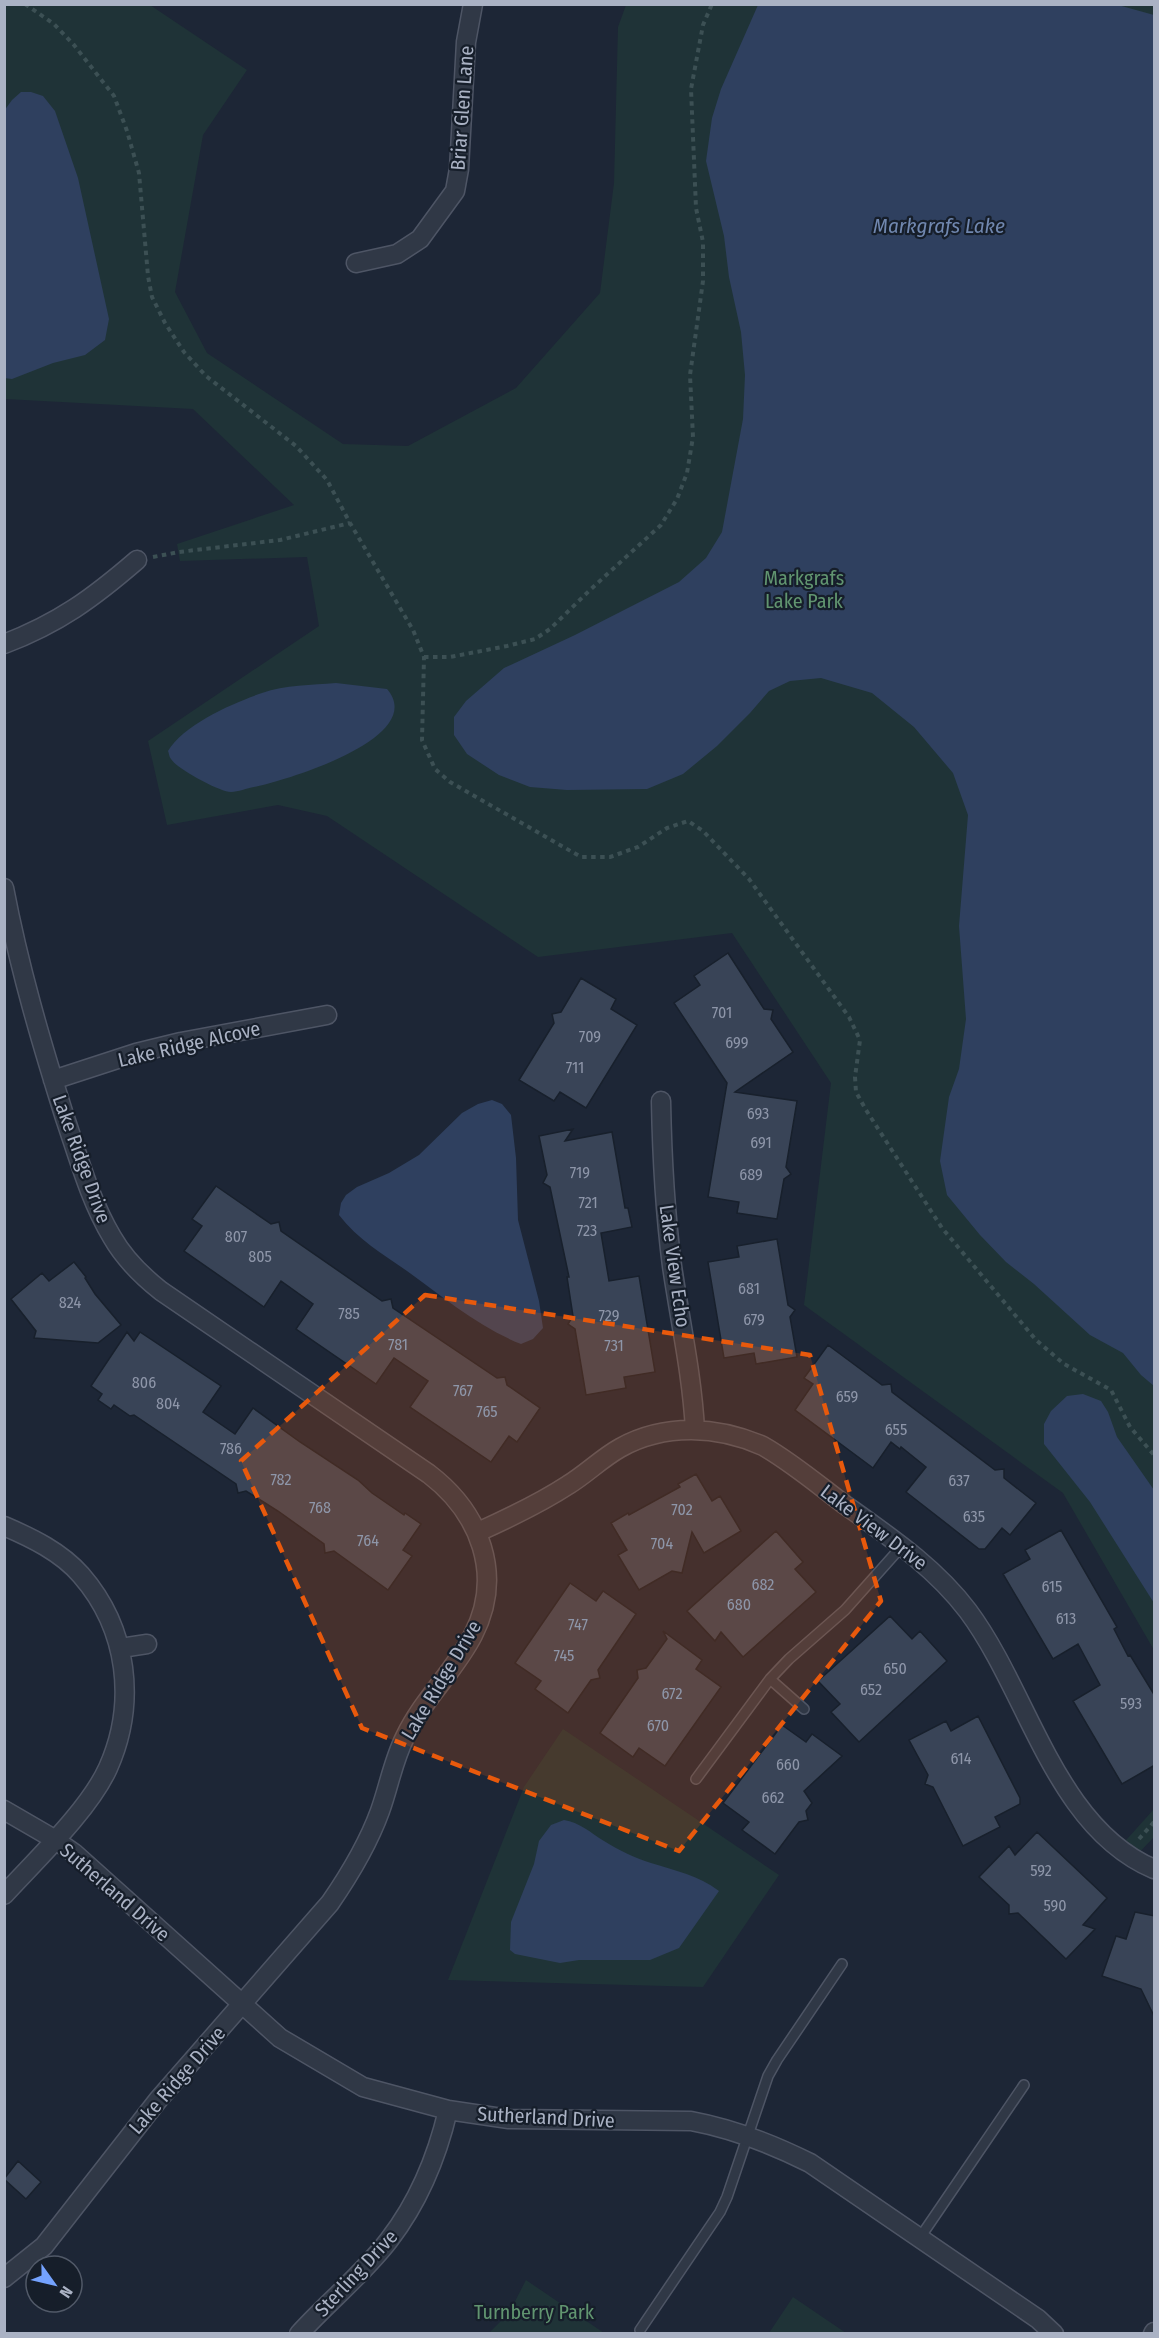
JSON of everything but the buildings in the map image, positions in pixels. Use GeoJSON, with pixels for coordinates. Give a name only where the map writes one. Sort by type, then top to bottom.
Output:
{"type":"FeatureCollection","features":[{"type":"Feature","properties":{"kind":"street","name":"Briar Glen Lane"},"geometry":{"type":"LineString","coordinates":[[356,263],[397,254],[420,239],[455,190],[459,169],[466,42],[472,4]]}},
{"type":"Feature","properties":{"kind":"street"},"geometry":{"type":"LineString","coordinates":[[4,645],[49,625],[76,609],[137,560]]}},
{"type":"Feature","properties":{"kind":"street","name":"Lake Ridge Drive"},"geometry":{"type":"LineString","coordinates":[[4,888],[29,1001],[53,1080],[96,1208],[115,1243],[136,1268],[171,1299],[444,1485],[467,1511],[478,1532],[487,1580],[483,1607],[473,1636],[414,1718],[390,1773],[369,1837],[350,1873],[311,1928],[242,2004],[121,2145],[44,2246],[4,2278]]}},
{"type":"Feature","properties":{"kind":"street","name":"Lake Ridge Alcove"},"geometry":{"type":"LineString","coordinates":[[53,1080],[181,1042],[327,1014]]}},
{"type":"Feature","properties":{"kind":"street","name":"Lake View Echo"},"geometry":{"type":"LineString","coordinates":[[661,1101],[668,1234],[691,1376],[694,1430]]}},
{"type":"Feature","properties":{"kind":"street","name":"Lake View Drive"},"geometry":{"type":"LineString","coordinates":[[478,1532],[552,1496],[628,1444],[663,1432],[694,1430],[735,1436],[763,1446],[902,1546],[940,1577],[981,1630],[1061,1779],[1086,1817],[1119,1848],[1155,1869]]}},
{"type":"Feature","properties":{"kind":"street"},"geometry":{"type":"LineString","coordinates":[[4,1526],[31,1537],[56,1554],[80,1575],[102,1605],[121,1648],[126,1683],[124,1713],[108,1769],[95,1791],[4,1895]]}},
{"type":"Feature","properties":{"kind":"street"},"geometry":{"type":"LineString","coordinates":[[121,1648],[147,1644]]}},
{"type":"Feature","properties":{"kind":"street","name":"Sutherland Drive"},"geometry":{"type":"LineString","coordinates":[[4,1810],[74,1853],[280,2038],[363,2087],[448,2110],[518,2119],[691,2121],[718,2126],[777,2146],[810,2163],[1038,2319],[1054,2334]]}},
{"type":"Feature","properties":{"kind":"street","name":"Sterling Drive"},"geometry":{"type":"LineString","coordinates":[[299,2334],[388,2242],[408,2214],[441,2143],[448,2110]]}},
{"type":"Feature","properties":{"kind":"lane"},"geometry":{"type":"LineString","coordinates":[[696,1779],[770,1679],[789,1659],[852,1604],[902,1546]]}},
{"type":"Feature","properties":{"kind":"lane"},"geometry":{"type":"LineString","coordinates":[[770,1679],[804,1708]]}},
{"type":"Feature","properties":{"kind":"lane"},"geometry":{"type":"LineString","coordinates":[[640,2330],[720,2212],[768,2076],[842,1964]]}},
{"type":"Feature","properties":{"kind":"lane"},"geometry":{"type":"LineString","coordinates":[[919,2239],[1024,2085]]}},
{"type":"Feature","properties":{"kind":"path"},"geometry":{"type":"LineString","coordinates":[[25,4],[54,24],[75,45],[114,96],[139,173],[152,297],[184,352],[206,376],[296,446],[327,480],[350,524],[413,630],[423,657],[422,740],[435,769],[450,782],[581,857],[610,857],[638,847],[667,828],[688,821],[703,831],[749,879],[849,1017],[860,1040],[855,1077],[856,1092],[942,1228],[1036,1340],[1065,1364],[1111,1390],[1130,1427],[1155,1455]]}},
{"type":"Feature","properties":{"kind":"path"},"geometry":{"type":"LineString","coordinates":[[423,657],[450,657],[534,639],[550,629],[661,525],[677,500],[687,473],[693,436],[690,375],[703,281],[703,242],[696,208],[691,89],[703,25],[712,4]]}},
{"type":"Feature","properties":{"kind":"path"},"geometry":{"type":"LineString","coordinates":[[137,560],[179,552],[280,540],[350,524]]}},
{"type":"Feature","properties":{"kind":"highlighted area"},"geometry":{"type":"Polygon","coordinates":[[[425,1295],[810,1355],[881,1601],[679,1851],[362,1728],[241,1461],[425,1295]]]}},
{"type":"Feature","properties":{"kind":"green space","name":"Markgrafs Lake Park"},"geometry":{"type":"Polygon","coordinates":[[[4,5],[150,5],[247,70],[203,135],[175,292],[207,353],[343,444],[408,446],[516,388],[600,293],[614,183],[618,27],[626,5],[1154,5],[1154,1650],[1063,1493],[804,1305],[831,1083],[732,933],[538,957],[327,816],[278,805],[167,825],[148,741],[319,626],[307,557],[180,561],[177,544],[294,505],[193,409],[5,399],[4,5]]]}},
{"type":"Feature","properties":{"kind":"green space"},"geometry":{"type":"Polygon","coordinates":[[[563,1729],[779,1875],[703,1987],[448,1980],[524,1787],[563,1729]]]}},
{"type":"Feature","properties":{"kind":"green space"},"geometry":{"type":"Polygon","coordinates":[[[1154,1809],[1154,1837],[1134,1858],[1119,1848],[1154,1809]]]}},
{"type":"Feature","properties":{"kind":"green space","name":"Turnberry Park"},"geometry":{"type":"Polygon","coordinates":[[[526,2280],[604,2333],[489,2333],[509,2313],[526,2280]]]}},
{"type":"Feature","properties":{"kind":"green space"},"geometry":{"type":"Polygon","coordinates":[[[793,2297],[846,2333],[769,2333],[793,2297]]]}},
{"type":"Feature","properties":{"kind":"water","name":"Markgrafs Lake"},"geometry":{"type":"Polygon","coordinates":[[[758,5],[1118,5],[1154,15],[1154,1386],[1141,1375],[1123,1353],[1090,1335],[1006,1262],[947,1195],[940,1161],[949,1097],[959,1069],[966,1019],[959,926],[968,815],[953,773],[914,727],[872,693],[821,678],[790,681],[769,691],[717,746],[683,774],[647,789],[567,790],[530,787],[499,775],[467,754],[454,735],[454,717],[466,701],[504,668],[679,582],[706,558],[722,532],[743,419],[745,375],[741,332],[729,277],[724,236],[706,161],[712,118],[721,89],[758,5]]]}},
{"type":"Feature","properties":{"kind":"water"},"geometry":{"type":"Polygon","coordinates":[[[21,92],[43,96],[55,111],[78,178],[109,319],[105,340],[85,355],[53,363],[12,379],[4,378],[4,111],[21,92]]]}},
{"type":"Feature","properties":{"kind":"water"},"geometry":{"type":"Polygon","coordinates":[[[336,683],[387,689],[395,707],[388,724],[371,740],[348,754],[293,776],[231,792],[199,779],[181,768],[170,757],[168,751],[185,732],[237,702],[280,688],[336,683]]]}},
{"type":"Feature","properties":{"kind":"water"},"geometry":{"type":"Polygon","coordinates":[[[492,1100],[502,1104],[511,1115],[516,1158],[518,1220],[539,1301],[543,1328],[533,1339],[521,1344],[476,1321],[362,1239],[339,1215],[341,1203],[346,1195],[419,1155],[462,1113],[478,1104],[492,1100]]]}},
{"type":"Feature","properties":{"kind":"water"},"geometry":{"type":"Polygon","coordinates":[[[1083,1394],[1101,1401],[1108,1412],[1117,1437],[1154,1490],[1154,1603],[1090,1502],[1044,1444],[1044,1424],[1051,1411],[1067,1396],[1083,1394]]]}},
{"type":"Feature","properties":{"kind":"water"},"geometry":{"type":"Polygon","coordinates":[[[564,1820],[580,1825],[627,1853],[695,1877],[719,1891],[679,1948],[650,1960],[579,1960],[560,1963],[515,1954],[510,1950],[511,1922],[534,1864],[539,1841],[551,1825],[564,1820]]]}}]}
